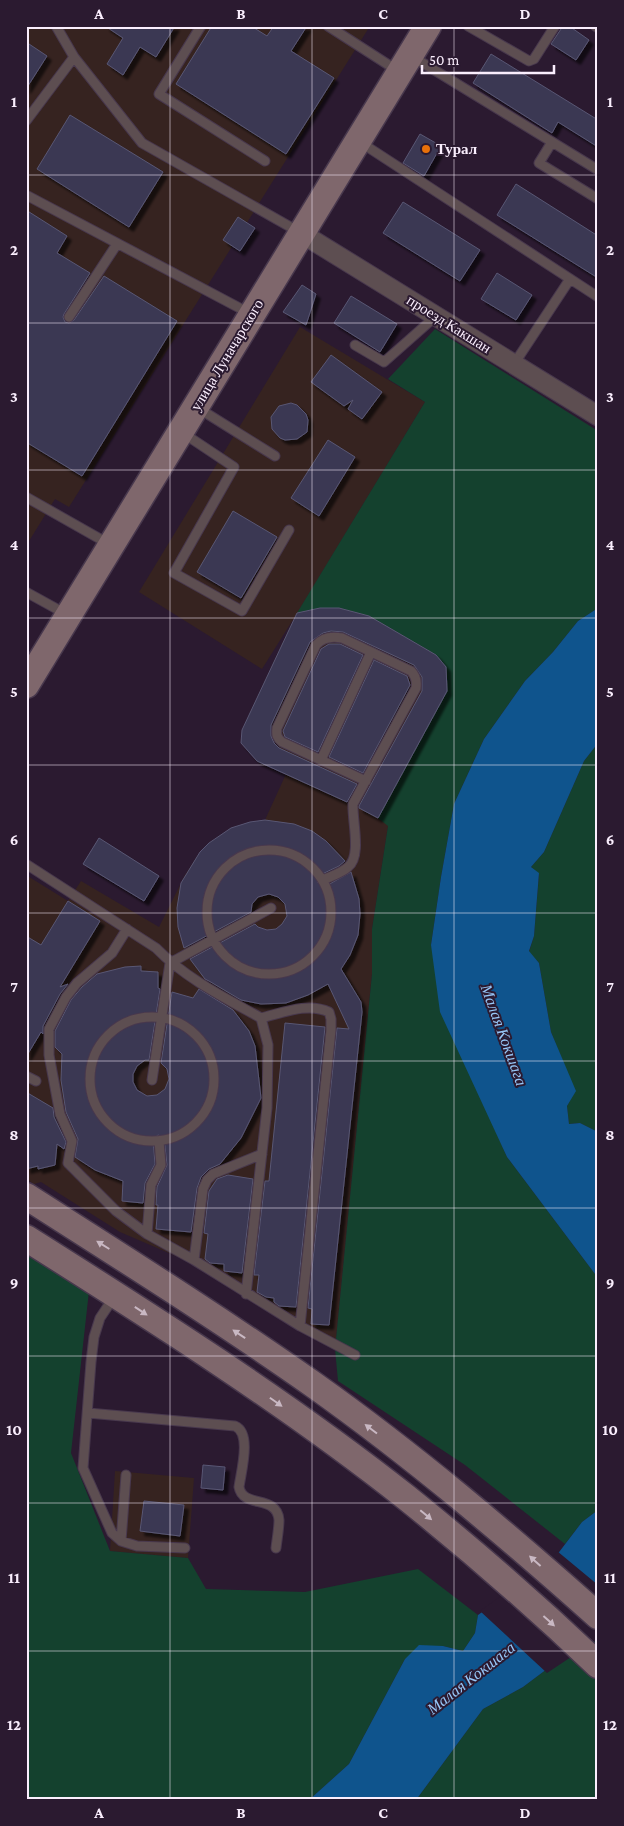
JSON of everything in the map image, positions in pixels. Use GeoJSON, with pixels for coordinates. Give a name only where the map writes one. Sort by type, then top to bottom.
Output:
{"type":"FeatureCollection","features":[{"type":"Feature","properties":{"kind":"main road","name":"улица Луначарского"},"geometry":{"type":"LineString","coordinates":[[26,685],[428,26]]}},
{"type":"Feature","properties":{"kind":"main road"},"geometry":{"type":"LineString","coordinates":[[26,1196],[133,1264],[315,1386],[474,1507],[598,1616]]}},
{"type":"Feature","properties":{"kind":"main road"},"geometry":{"type":"LineString","coordinates":[[26,1238],[116,1294],[252,1385],[388,1484],[452,1536],[598,1665]]}},
{"type":"Feature","properties":{"kind":"street","name":"проезд Какшан"},"geometry":{"type":"LineString","coordinates":[[301,233],[598,416]]}},
{"type":"Feature","properties":{"kind":"lane"},"geometry":{"type":"LineString","coordinates":[[56,26],[74,57],[142,143],[301,233]]}},
{"type":"Feature","properties":{"kind":"lane"},"geometry":{"type":"LineString","coordinates":[[201,26],[159,94],[265,161]]}},
{"type":"Feature","properties":{"kind":"lane"},"geometry":{"type":"LineString","coordinates":[[328,26],[405,64],[552,142],[598,170]]}},
{"type":"Feature","properties":{"kind":"lane"},"geometry":{"type":"LineString","coordinates":[[468,26],[529,61],[534,60],[555,26]]}},
{"type":"Feature","properties":{"kind":"lane"},"geometry":{"type":"LineString","coordinates":[[26,121],[74,57]]}},
{"type":"Feature","properties":{"kind":"lane"},"geometry":{"type":"LineString","coordinates":[[358,141],[598,297]]}},
{"type":"Feature","properties":{"kind":"lane"},"geometry":{"type":"LineString","coordinates":[[552,142],[539,163],[598,200]]}},
{"type":"Feature","properties":{"kind":"lane"},"geometry":{"type":"LineString","coordinates":[[28,196],[251,315]]}},
{"type":"Feature","properties":{"kind":"lane"},"geometry":{"type":"LineString","coordinates":[[70,317],[117,244]]}},
{"type":"Feature","properties":{"kind":"lane"},"geometry":{"type":"LineString","coordinates":[[514,364],[570,279]]}},
{"type":"Feature","properties":{"kind":"lane"},"geometry":{"type":"LineString","coordinates":[[356,345],[384,362],[436,316]]}},
{"type":"Feature","properties":{"kind":"lane"},"geometry":{"type":"LineString","coordinates":[[196,406],[275,456]]}},
{"type":"Feature","properties":{"kind":"lane"},"geometry":{"type":"LineString","coordinates":[[180,431],[234,467],[174,573],[242,611],[289,530]]}},
{"type":"Feature","properties":{"kind":"lane"},"geometry":{"type":"LineString","coordinates":[[26,497],[111,546]]}},
{"type":"Feature","properties":{"kind":"lane"},"geometry":{"type":"LineString","coordinates":[[26,592],[69,615]]}},
{"type":"Feature","properties":{"kind":"lane"},"geometry":{"type":"LineString","coordinates":[[323,880],[349,867],[352,862],[356,852],[352,817],[353,804],[366,781],[416,688],[417,682],[415,675],[411,671],[342,638],[334,637],[320,641],[277,728],[278,739],[366,781]]}},
{"type":"Feature","properties":{"kind":"lane"},"geometry":{"type":"LineString","coordinates":[[321,760],[371,652]]}},
{"type":"Feature","properties":{"kind":"lane"},"geometry":{"type":"LineString","coordinates":[[259,849],[278,849],[296,855],[311,866],[323,880],[330,898],[331,916],[327,935],[318,951],[304,964],[287,972],[268,975],[250,972],[233,964],[219,951],[213,940],[206,916],[207,897],[214,880],[226,865],[242,855],[259,849]]}},
{"type":"Feature","properties":{"kind":"lane"},"geometry":{"type":"LineString","coordinates":[[26,864],[156,948],[170,963],[261,1018],[300,1009],[314,1008],[329,1012],[332,1019],[300,1326]]}},
{"type":"Feature","properties":{"kind":"lane"},"geometry":{"type":"LineString","coordinates":[[170,963],[271,908]]}},
{"type":"Feature","properties":{"kind":"lane"},"geometry":{"type":"LineString","coordinates":[[127,929],[112,953],[77,983],[66,997],[49,1029],[49,1055],[60,1114],[72,1141],[68,1163],[116,1211],[146,1234],[194,1260],[300,1326],[354,1355]]}},
{"type":"Feature","properties":{"kind":"lane"},"geometry":{"type":"LineString","coordinates":[[152,1080],[170,963]]}},
{"type":"Feature","properties":{"kind":"lane"},"geometry":{"type":"LineString","coordinates":[[143,1017],[162,1017],[180,1022],[195,1033],[207,1048],[214,1065],[215,1084],[211,1102],[202,1118],[188,1131],[171,1139],[152,1142],[134,1139],[117,1131],[103,1118],[94,1102],[90,1083],[91,1065],[98,1047],[110,1033],[125,1022],[143,1017]]}},
{"type":"Feature","properties":{"kind":"lane"},"geometry":{"type":"LineString","coordinates":[[246,1294],[267,1108],[268,1045],[261,1018]]}},
{"type":"Feature","properties":{"kind":"lane"},"geometry":{"type":"LineString","coordinates":[[26,1076],[36,1081]]}},
{"type":"Feature","properties":{"kind":"lane"},"geometry":{"type":"LineString","coordinates":[[146,1234],[150,1185],[161,1165],[159,1141]]}},
{"type":"Feature","properties":{"kind":"lane"},"geometry":{"type":"LineString","coordinates":[[194,1260],[203,1189],[207,1180],[213,1174],[262,1154]]}},
{"type":"Feature","properties":{"kind":"lane"},"geometry":{"type":"LineString","coordinates":[[116,1294],[100,1318],[96,1328],[91,1362],[83,1468],[112,1533],[121,1541],[137,1546],[185,1548]]}},
{"type":"Feature","properties":{"kind":"lane"},"geometry":{"type":"LineString","coordinates":[[88,1413],[240,1428],[243,1432],[245,1443],[239,1487],[240,1492],[246,1499],[268,1503],[277,1513],[279,1519],[276,1548]]}},
{"type":"Feature","properties":{"kind":"lane"},"geometry":{"type":"LineString","coordinates":[[121,1541],[126,1475]]}},
{"type":"Feature","properties":{"kind":"shaded area"},"geometry":{"type":"Polygon","coordinates":[[[26,26],[370,26],[69,507],[55,499],[26,546],[26,26]]]}},
{"type":"Feature","properties":{"kind":"shaded area"},"geometry":{"type":"Polygon","coordinates":[[[300,327],[425,402],[298,612],[320,608],[339,608],[369,616],[436,655],[446,667],[448,681],[447,691],[388,826],[372,929],[372,974],[335,1349],[185,1260],[120,1232],[41,1182],[34,1184],[26,1179],[26,875],[68,901],[81,881],[159,927],[185,875],[200,852],[209,843],[231,828],[265,820],[286,774],[257,761],[241,743],[242,730],[294,618],[262,669],[139,592],[300,327]]]}},
{"type":"Feature","properties":{"kind":"shaded area"},"geometry":{"type":"Polygon","coordinates":[[[115,1471],[194,1478],[188,1558],[110,1551],[115,1471]]]}},
{"type":"Feature","properties":{"kind":"green space"},"geometry":{"type":"Polygon","coordinates":[[[435,329],[598,431],[598,608],[578,621],[553,652],[525,681],[484,739],[454,804],[431,945],[481,1098],[507,1157],[598,1278],[598,1510],[582,1522],[565,1544],[465,1465],[338,1381],[335,1349],[372,974],[372,929],[388,826],[378,818],[447,691],[446,667],[436,655],[369,616],[339,608],[320,608],[297,613],[425,402],[388,379],[435,329]]]}},
{"type":"Feature","properties":{"kind":"green space"},"geometry":{"type":"Polygon","coordinates":[[[598,743],[598,1132],[580,1123],[569,1124],[567,1106],[575,1091],[551,1032],[539,963],[529,952],[534,936],[539,874],[531,867],[544,852],[584,761],[598,743]]]}},
{"type":"Feature","properties":{"kind":"green space"},"geometry":{"type":"Polygon","coordinates":[[[26,1252],[89,1291],[71,1453],[110,1551],[188,1558],[206,1589],[305,1592],[418,1569],[478,1615],[475,1633],[463,1651],[443,1646],[405,1659],[349,1764],[309,1800],[26,1800],[26,1501],[28,1477],[26,1472],[26,1252]]]}},
{"type":"Feature","properties":{"kind":"green space"},"geometry":{"type":"Polygon","coordinates":[[[598,1636],[598,1800],[416,1800],[483,1709],[523,1687],[551,1666],[598,1636]]]}},
{"type":"Feature","properties":{"kind":"water","name":"Малая Кокшага"},"geometry":{"type":"Polygon","coordinates":[[[598,608],[598,743],[584,761],[544,852],[531,867],[539,873],[534,936],[529,951],[539,963],[551,1032],[576,1091],[567,1106],[569,1124],[580,1123],[598,1132],[598,1278],[507,1157],[440,1012],[431,945],[454,804],[484,739],[525,681],[553,652],[578,621],[598,608]]]}},
{"type":"Feature","properties":{"kind":"water","name":"Малая Кокшага"},"geometry":{"type":"Polygon","coordinates":[[[598,1510],[598,1636],[551,1666],[523,1687],[483,1709],[416,1800],[309,1800],[349,1764],[405,1659],[419,1645],[443,1646],[463,1651],[475,1633],[478,1615],[550,1564],[582,1522],[598,1510]]]}},
{"type":"Feature","properties":{"kind":"pier"},"geometry":{"type":"Polygon","coordinates":[[[557,1551],[598,1585],[598,1639],[547,1673],[480,1611],[548,1562],[557,1551]]]}},
{"type":"Feature","properties":{"kind":"building"},"geometry":{"type":"Polygon","coordinates":[[[105,26],[175,26],[156,57],[140,47],[123,75],[107,64],[123,38],[105,26]]]}},
{"type":"Feature","properties":{"kind":"building"},"geometry":{"type":"Polygon","coordinates":[[[212,26],[251,26],[267,36],[274,26],[307,26],[291,51],[334,78],[286,154],[176,84],[212,26]]]}},
{"type":"Feature","properties":{"kind":"building"},"geometry":{"type":"Polygon","coordinates":[[[563,26],[569,26],[589,40],[576,60],[551,44],[563,26]]]}},
{"type":"Feature","properties":{"kind":"building"},"geometry":{"type":"Polygon","coordinates":[[[26,42],[47,56],[26,89],[26,42]]]}},
{"type":"Feature","properties":{"kind":"building"},"geometry":{"type":"Polygon","coordinates":[[[491,54],[598,120],[598,147],[558,122],[552,133],[473,83],[491,54]]]}},
{"type":"Feature","properties":{"kind":"building"},"geometry":{"type":"Polygon","coordinates":[[[70,115],[163,172],[129,227],[37,169],[70,115]]]}},
{"type":"Feature","properties":{"kind":"building"},"geometry":{"type":"Polygon","coordinates":[[[420,134],[441,146],[424,176],[403,163],[420,134]]]}},
{"type":"Feature","properties":{"kind":"building"},"geometry":{"type":"Polygon","coordinates":[[[516,184],[598,236],[598,278],[497,215],[516,184]]]}},
{"type":"Feature","properties":{"kind":"building"},"geometry":{"type":"Polygon","coordinates":[[[403,202],[480,250],[460,281],[383,233],[403,202]]]}},
{"type":"Feature","properties":{"kind":"building"},"geometry":{"type":"Polygon","coordinates":[[[26,210],[67,236],[57,253],[90,273],[64,314],[65,322],[69,323],[74,320],[104,276],[177,321],[82,476],[26,442],[26,210]]]}},
{"type":"Feature","properties":{"kind":"building"},"geometry":{"type":"Polygon","coordinates":[[[238,217],[255,228],[240,251],[223,240],[238,217]]]}},
{"type":"Feature","properties":{"kind":"building"},"geometry":{"type":"Polygon","coordinates":[[[497,273],[532,295],[516,320],[481,299],[497,273]]]}},
{"type":"Feature","properties":{"kind":"building"},"geometry":{"type":"Polygon","coordinates":[[[302,285],[316,294],[306,325],[283,312],[302,285]]]}},
{"type":"Feature","properties":{"kind":"building"},"geometry":{"type":"Polygon","coordinates":[[[351,296],[397,324],[380,352],[334,323],[351,296]]]}},
{"type":"Feature","properties":{"kind":"building"},"geometry":{"type":"Polygon","coordinates":[[[331,355],[382,392],[362,419],[348,409],[353,400],[344,406],[311,382],[331,355]]]}},
{"type":"Feature","properties":{"kind":"building"},"geometry":{"type":"Polygon","coordinates":[[[291,403],[297,405],[306,414],[308,420],[307,432],[297,439],[285,440],[280,438],[272,429],[271,417],[279,406],[291,403]]]}},
{"type":"Feature","properties":{"kind":"building"},"geometry":{"type":"Polygon","coordinates":[[[328,440],[355,457],[319,516],[291,498],[328,440]]]}},
{"type":"Feature","properties":{"kind":"building"},"geometry":{"type":"Polygon","coordinates":[[[233,511],[277,537],[241,598],[197,572],[233,511]]]}},
{"type":"Feature","properties":{"kind":"building"},"geometry":{"type":"Polygon","coordinates":[[[320,608],[339,608],[369,616],[436,655],[446,667],[447,691],[378,818],[359,808],[359,806],[422,691],[422,677],[414,665],[343,632],[331,631],[323,633],[310,642],[271,725],[271,736],[279,748],[357,784],[347,802],[257,761],[241,743],[242,730],[297,613],[320,608]]]}},
{"type":"Feature","properties":{"kind":"building"},"geometry":{"type":"Polygon","coordinates":[[[329,644],[340,644],[363,655],[318,752],[285,737],[283,731],[321,649],[329,644]]]}},
{"type":"Feature","properties":{"kind":"building"},"geometry":{"type":"Polygon","coordinates":[[[374,660],[407,676],[410,685],[363,773],[329,757],[374,660]]]}},
{"type":"Feature","properties":{"kind":"building"},"geometry":{"type":"Polygon","coordinates":[[[265,820],[294,824],[312,831],[326,841],[345,861],[320,875],[317,879],[318,883],[326,886],[351,872],[359,899],[358,935],[350,955],[341,969],[361,1002],[362,1012],[329,1325],[311,1324],[312,1309],[308,1308],[337,1028],[349,1029],[328,984],[308,995],[286,1003],[261,1004],[241,1000],[205,979],[190,959],[255,924],[267,930],[276,929],[287,916],[285,904],[278,897],[269,894],[258,897],[252,904],[251,912],[184,948],[178,927],[177,908],[181,883],[200,852],[209,843],[231,828],[265,820]]]}},
{"type":"Feature","properties":{"kind":"building"},"geometry":{"type":"Polygon","coordinates":[[[99,838],[159,876],[144,901],[83,864],[99,838]]]}},
{"type":"Feature","properties":{"kind":"building"},"geometry":{"type":"Polygon","coordinates":[[[68,901],[100,921],[60,987],[68,984],[60,994],[43,1026],[43,1034],[41,1032],[26,1057],[26,936],[41,945],[68,901]]]}},
{"type":"Feature","properties":{"kind":"building"},"geometry":{"type":"Polygon","coordinates":[[[141,966],[141,971],[158,972],[158,988],[160,989],[149,1060],[145,1060],[137,1066],[133,1074],[133,1082],[137,1090],[147,1096],[157,1095],[165,1089],[169,1079],[167,1069],[161,1063],[172,992],[193,998],[199,989],[233,1010],[249,1031],[255,1046],[261,1098],[241,1138],[220,1164],[209,1169],[201,1177],[197,1188],[191,1232],[156,1229],[157,1187],[167,1165],[164,1137],[158,1135],[153,1139],[155,1164],[145,1183],[143,1203],[122,1201],[123,1181],[95,1170],[75,1157],[78,1139],[66,1112],[61,1080],[62,1054],[55,1047],[55,1031],[71,1000],[97,974],[125,967],[141,966]]]}},
{"type":"Feature","properties":{"kind":"building"},"geometry":{"type":"Polygon","coordinates":[[[285,1023],[325,1027],[296,1307],[279,1306],[274,1302],[274,1298],[266,1297],[257,1292],[259,1275],[254,1275],[265,1181],[269,1181],[285,1023]]]}},
{"type":"Feature","properties":{"kind":"building"},"geometry":{"type":"Polygon","coordinates":[[[26,1092],[53,1108],[54,1117],[66,1142],[64,1149],[57,1144],[55,1165],[38,1169],[38,1166],[26,1169],[26,1092]]]}},
{"type":"Feature","properties":{"kind":"building"},"geometry":{"type":"Polygon","coordinates":[[[228,1175],[253,1179],[242,1273],[224,1271],[224,1264],[210,1263],[205,1259],[208,1234],[204,1233],[209,1191],[217,1179],[228,1175]]]}},
{"type":"Feature","properties":{"kind":"building"},"geometry":{"type":"Polygon","coordinates":[[[203,1465],[225,1467],[223,1490],[201,1488],[203,1465]]]}},
{"type":"Feature","properties":{"kind":"building"},"geometry":{"type":"Polygon","coordinates":[[[144,1501],[184,1505],[180,1536],[140,1531],[144,1501]]]}},
{"type":"Feature","properties":{"kind":"place","name":"Турал"},"geometry":{"type":"Point","coordinates":[426,149]}}]}
